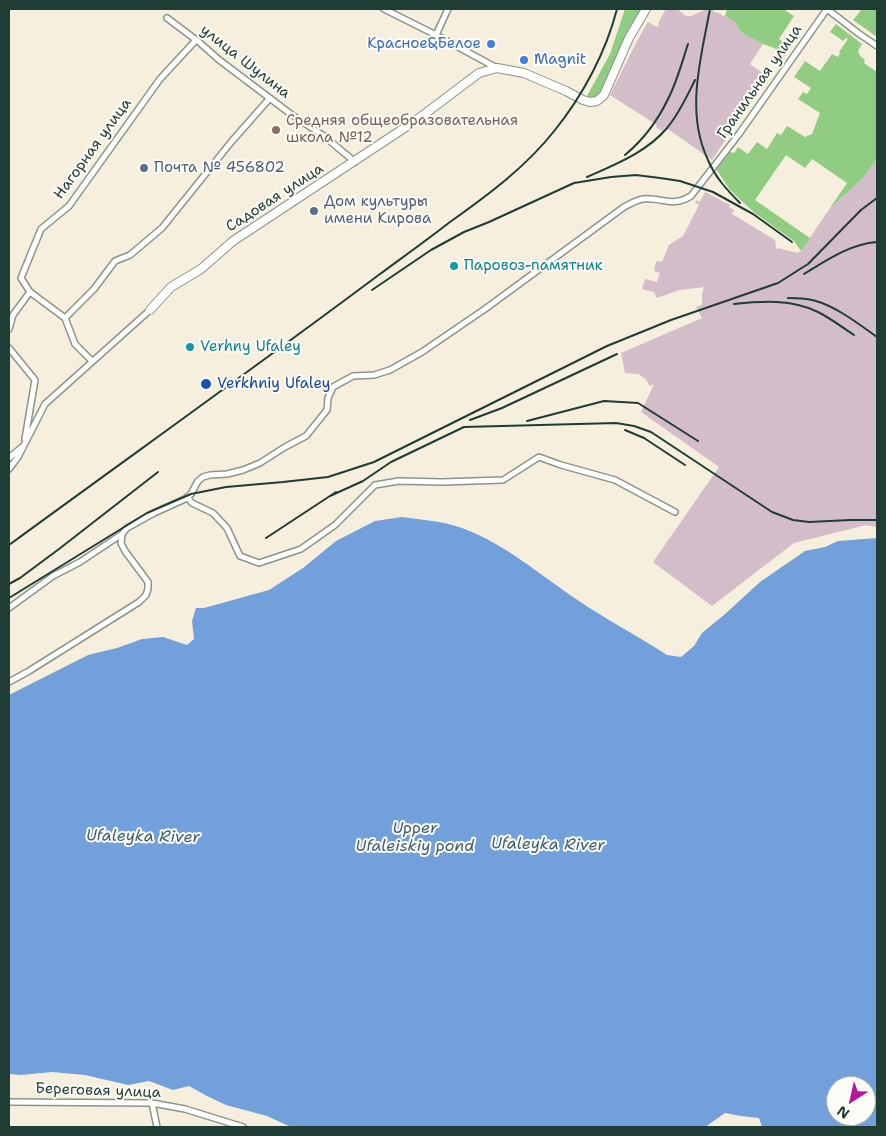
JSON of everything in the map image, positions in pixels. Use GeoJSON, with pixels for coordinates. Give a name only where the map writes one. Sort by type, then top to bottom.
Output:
{"type":"FeatureCollection","features":[{"type":"Feature","properties":{"kind":"street"},"geometry":{"type":"LineString","coordinates":[[384,9],[497,68],[524,73],[590,102],[597,101],[604,95],[629,38],[646,9]]}},
{"type":"Feature","properties":{"kind":"street"},"geometry":{"type":"LineString","coordinates":[[436,35],[448,9]]}},
{"type":"Feature","properties":{"kind":"street"},"geometry":{"type":"LineString","coordinates":[[827,9],[877,46]]}},
{"type":"Feature","properties":{"kind":"street","name":"Гранильная улица"},"geometry":{"type":"LineString","coordinates":[[187,498],[198,481],[203,477],[210,474],[227,474],[243,470],[260,463],[306,436],[327,410],[328,398],[333,387],[353,376],[374,375],[390,370],[422,352],[485,309],[632,202],[643,199],[675,202],[691,196],[739,134],[827,9]]}},
{"type":"Feature","properties":{"kind":"street","name":"улица Шулина"},"geometry":{"type":"LineString","coordinates":[[168,18],[218,59],[324,136],[355,162]]}},
{"type":"Feature","properties":{"kind":"street","name":"Нагорная улица"},"geometry":{"type":"LineString","coordinates":[[30,292],[21,278],[42,229],[69,206],[160,79],[196,40]]}},
{"type":"Feature","properties":{"kind":"street","name":"Садовая улица"},"geometry":{"type":"LineString","coordinates":[[9,469],[18,457],[46,404],[150,310],[171,287],[200,269],[233,240],[355,162],[418,119],[479,73],[497,68]]}},
{"type":"Feature","properties":{"kind":"street"},"geometry":{"type":"LineString","coordinates":[[65,318],[94,289],[115,261],[130,255],[162,228],[232,141],[270,98]]}},
{"type":"Feature","properties":{"kind":"street"},"geometry":{"type":"LineString","coordinates":[[9,329],[13,315],[30,292],[65,318],[75,344],[92,361]]}},
{"type":"Feature","properties":{"kind":"street"},"geometry":{"type":"LineString","coordinates":[[9,348],[34,380],[24,445],[9,458]]}},
{"type":"Feature","properties":{"kind":"street"},"geometry":{"type":"LineString","coordinates":[[9,608],[53,576],[80,562],[122,534],[127,528],[187,498],[192,504],[212,512],[227,528],[240,556],[259,563],[300,549],[335,524],[375,484],[399,481],[503,480],[539,456],[561,465],[615,480],[675,512]]}},
{"type":"Feature","properties":{"kind":"street"},"geometry":{"type":"LineString","coordinates":[[9,682],[30,671],[146,596],[148,582],[125,551],[121,543],[122,534]]}},
{"type":"Feature","properties":{"kind":"street","name":"Береговая улица"},"geometry":{"type":"LineString","coordinates":[[9,1102],[152,1103],[185,1109],[243,1127]]}},
{"type":"Feature","properties":{"kind":"street"},"geometry":{"type":"LineString","coordinates":[[152,1103],[157,1127]]}},
{"type":"Feature","properties":{"kind":"shaded area"},"geometry":{"type":"Polygon","coordinates":[[[666,9],[677,9],[686,16],[691,16],[706,9],[713,9],[714,12],[735,22],[739,30],[744,34],[763,44],[750,64],[765,75],[760,82],[763,84],[712,160],[665,127],[662,131],[656,127],[657,125],[610,95],[648,22],[657,27],[666,9]]]}},
{"type":"Feature","properties":{"kind":"shaded area"},"geometry":{"type":"Polygon","coordinates":[[[877,158],[877,527],[866,525],[794,543],[712,606],[653,562],[719,467],[641,412],[654,384],[650,386],[646,379],[638,374],[625,373],[621,353],[702,318],[696,307],[702,305],[704,287],[680,290],[657,298],[654,292],[642,289],[645,279],[657,282],[660,273],[654,271],[656,261],[662,262],[669,245],[683,236],[699,205],[695,202],[696,200],[700,202],[705,192],[730,205],[729,207],[734,210],[732,214],[775,240],[776,249],[797,253],[801,251],[830,208],[864,177],[877,158]]]}},
{"type":"Feature","properties":{"kind":"green space"},"geometry":{"type":"Polygon","coordinates":[[[625,9],[643,9],[602,92],[595,97],[587,96],[610,54],[625,9]]]}},
{"type":"Feature","properties":{"kind":"green space"},"geometry":{"type":"Polygon","coordinates":[[[727,9],[783,9],[794,16],[779,39],[791,47],[785,56],[774,48],[739,30],[735,22],[725,16],[727,9]]]}},
{"type":"Feature","properties":{"kind":"green space"},"geometry":{"type":"Polygon","coordinates":[[[862,9],[877,9],[877,37],[853,20],[862,9]]]}},
{"type":"Feature","properties":{"kind":"green space"},"geometry":{"type":"Polygon","coordinates":[[[836,24],[862,44],[858,51],[860,56],[865,60],[864,63],[877,72],[877,158],[864,177],[830,208],[847,183],[812,159],[805,168],[786,155],[755,200],[810,238],[801,251],[794,241],[756,214],[730,190],[716,169],[730,152],[734,153],[738,147],[748,154],[757,142],[767,149],[777,133],[781,135],[787,126],[805,137],[812,134],[820,113],[798,99],[803,92],[807,94],[811,88],[794,77],[805,61],[820,71],[832,54],[838,57],[839,52],[848,39],[846,38],[843,41],[830,32],[836,24]]]}},
{"type":"Feature","properties":{"kind":"water","name":"Upper Ufaleiskiy pond"},"geometry":{"type":"Polygon","coordinates":[[[402,517],[440,522],[462,528],[494,543],[590,608],[667,655],[681,657],[694,646],[702,633],[760,582],[805,551],[825,547],[838,541],[877,538],[877,1127],[762,1127],[759,1118],[725,1113],[705,1127],[291,1127],[267,1116],[226,1105],[189,1086],[173,1090],[149,1081],[128,1085],[85,1075],[52,1072],[21,1075],[9,1074],[9,695],[88,655],[117,648],[142,639],[163,637],[187,645],[194,639],[192,621],[196,608],[204,608],[269,590],[303,568],[336,541],[375,521],[402,517]]]}},
{"type":"Feature","properties":{"kind":"railway"},"geometry":{"type":"LineString","coordinates":[[9,545],[424,242],[492,191],[519,168],[555,130],[584,88],[607,41],[617,9]]}},
{"type":"Feature","properties":{"kind":"railway"},"geometry":{"type":"LineString","coordinates":[[710,9],[699,66],[696,104],[697,123],[701,142],[714,172],[740,203]]}},
{"type":"Feature","properties":{"kind":"railway"},"geometry":{"type":"LineString","coordinates":[[625,155],[644,136],[664,107],[674,86],[688,44]]}},
{"type":"Feature","properties":{"kind":"railway"},"geometry":{"type":"LineString","coordinates":[[587,177],[641,151],[659,136],[675,117],[695,80]]}},
{"type":"Feature","properties":{"kind":"railway"},"geometry":{"type":"LineString","coordinates":[[372,290],[431,250],[464,232],[574,183],[611,177],[636,175],[660,178],[680,181],[713,192],[753,214],[792,242]]}},
{"type":"Feature","properties":{"kind":"railway"},"geometry":{"type":"LineString","coordinates":[[9,598],[147,513],[191,494],[226,487],[328,477],[374,462],[607,346],[671,320],[778,283],[808,264],[861,210],[877,198]]}},
{"type":"Feature","properties":{"kind":"railway"},"geometry":{"type":"LineString","coordinates":[[804,274],[848,249],[877,242]]}},
{"type":"Feature","properties":{"kind":"railway"},"geometry":{"type":"LineString","coordinates":[[788,298],[809,299],[832,307],[877,337]]}},
{"type":"Feature","properties":{"kind":"railway"},"geometry":{"type":"LineString","coordinates":[[734,304],[777,302],[798,305],[822,314],[854,335]]}},
{"type":"Feature","properties":{"kind":"railway"},"geometry":{"type":"LineString","coordinates":[[470,420],[502,408],[617,354]]}},
{"type":"Feature","properties":{"kind":"railway"},"geometry":{"type":"LineString","coordinates":[[527,421],[604,401],[638,403],[698,441]]}},
{"type":"Feature","properties":{"kind":"railway"},"geometry":{"type":"LineString","coordinates":[[330,496],[363,481],[391,462],[464,427],[616,423],[634,426],[651,432],[772,512],[793,520],[809,522],[877,520]]}},
{"type":"Feature","properties":{"kind":"railway"},"geometry":{"type":"LineString","coordinates":[[625,430],[644,438],[685,465]]}},
{"type":"Feature","properties":{"kind":"railway"},"geometry":{"type":"LineString","coordinates":[[9,584],[59,549],[158,472]]}},
{"type":"Feature","properties":{"kind":"railway"},"geometry":{"type":"LineString","coordinates":[[266,538],[336,492]]}},
{"type":"Feature","properties":{"kind":"place","name":"Красное&Белое"},"geometry":{"type":"Point","coordinates":[491,44]}},
{"type":"Feature","properties":{"kind":"place","name":"Magnit"},"geometry":{"type":"Point","coordinates":[524,60]}},
{"type":"Feature","properties":{"kind":"place","name":"Средняя общеобразовательная школа №12"},"geometry":{"type":"Point","coordinates":[276,130]}},
{"type":"Feature","properties":{"kind":"place","name":"Почта № 456802"},"geometry":{"type":"Point","coordinates":[144,168]}},
{"type":"Feature","properties":{"kind":"place","name":"Дом культуры имени Кирова"},"geometry":{"type":"Point","coordinates":[314,211]}},
{"type":"Feature","properties":{"kind":"place","name":"Паровоз-памятник"},"geometry":{"type":"Point","coordinates":[454,266]}},
{"type":"Feature","properties":{"kind":"place","name":"Verhny Ufaley"},"geometry":{"type":"Point","coordinates":[190,347]}},
{"type":"Feature","properties":{"kind":"place","name":"Verkhniy Ufaley"},"geometry":{"type":"Point","coordinates":[206,384]}},
{"type":"Feature","properties":{"kind":"water label","name":"Ufaleyka River"},"geometry":{"type":"Point","coordinates":[143,837]}},
{"type":"Feature","properties":{"kind":"water label","name":"Ufaleyka River"},"geometry":{"type":"Point","coordinates":[548,845]}}]}
